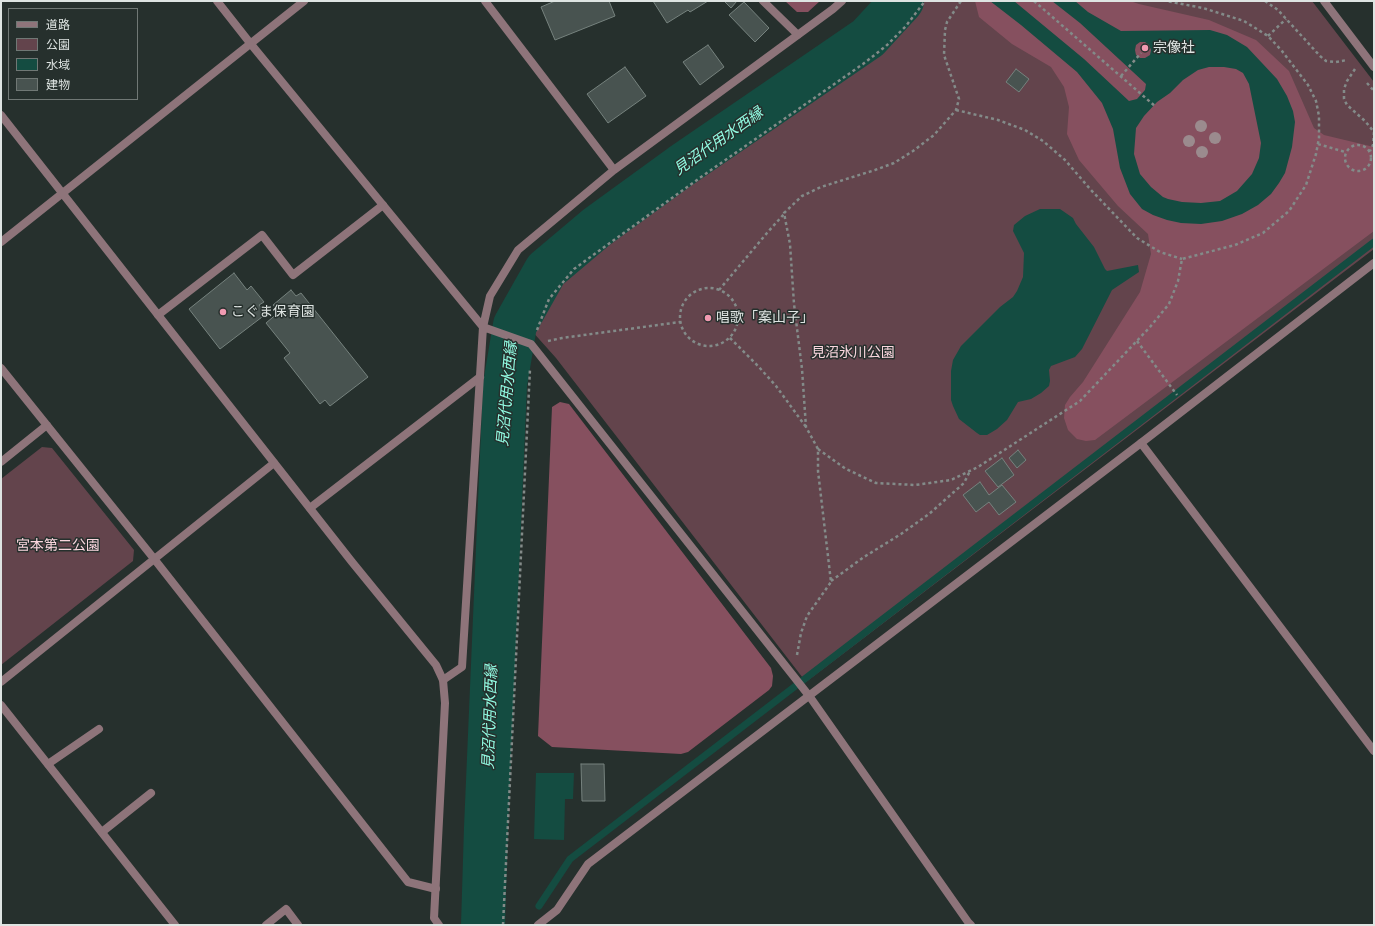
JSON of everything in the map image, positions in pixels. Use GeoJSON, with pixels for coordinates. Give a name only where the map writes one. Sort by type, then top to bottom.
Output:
{"type":"FeatureCollection","features":[{"type":"Feature","properties":{"kind":"street"},"geometry":{"type":"LineString","coordinates":[[217,1],[483,327],[531,344],[810,696],[958,909],[971,925]]}},
{"type":"Feature","properties":{"kind":"street"},"geometry":{"type":"LineString","coordinates":[[1,242],[304,1]]}},
{"type":"Feature","properties":{"kind":"street"},"geometry":{"type":"LineString","coordinates":[[485,1],[614,170]]}},
{"type":"Feature","properties":{"kind":"street"},"geometry":{"type":"LineString","coordinates":[[763,1],[798,35]]}},
{"type":"Feature","properties":{"kind":"street"},"geometry":{"type":"LineString","coordinates":[[443,680],[462,667],[483,327],[490,296],[518,250],[614,170],[842,1]]}},
{"type":"Feature","properties":{"kind":"street"},"geometry":{"type":"LineString","coordinates":[[1324,1],[1374,67]]}},
{"type":"Feature","properties":{"kind":"street"},"geometry":{"type":"LineString","coordinates":[[1,115],[274,463],[436,665],[443,680],[445,703],[434,918],[440,925]]}},
{"type":"Feature","properties":{"kind":"street"},"geometry":{"type":"LineString","coordinates":[[158,315],[262,235],[293,275],[383,205]]}},
{"type":"Feature","properties":{"kind":"street"},"geometry":{"type":"LineString","coordinates":[[538,925],[557,910],[588,864],[1141,443],[1374,263]]}},
{"type":"Feature","properties":{"kind":"street"},"geometry":{"type":"LineString","coordinates":[[1,368],[155,560],[408,882],[436,889]]}},
{"type":"Feature","properties":{"kind":"street"},"geometry":{"type":"LineString","coordinates":[[310,508],[480,377]]}},
{"type":"Feature","properties":{"kind":"street"},"geometry":{"type":"LineString","coordinates":[[1,462],[47,425]]}},
{"type":"Feature","properties":{"kind":"street"},"geometry":{"type":"LineString","coordinates":[[1141,443],[1374,751]]}},
{"type":"Feature","properties":{"kind":"street"},"geometry":{"type":"LineString","coordinates":[[1,682],[155,560],[274,463]]}},
{"type":"Feature","properties":{"kind":"street"},"geometry":{"type":"LineString","coordinates":[[1,706],[175,925]]}},
{"type":"Feature","properties":{"kind":"street"},"geometry":{"type":"LineString","coordinates":[[48,764],[99,729]]}},
{"type":"Feature","properties":{"kind":"street"},"geometry":{"type":"LineString","coordinates":[[102,832],[151,793]]}},
{"type":"Feature","properties":{"kind":"street"},"geometry":{"type":"LineString","coordinates":[[266,925],[286,909],[298,925]]}},
{"type":"Feature","properties":{"kind":"path"},"geometry":{"type":"LineString","coordinates":[[503,925],[531,344],[549,299],[574,269],[701,177],[863,64],[886,46],[906,26],[925,1]]}},
{"type":"Feature","properties":{"kind":"path"},"geometry":{"type":"LineString","coordinates":[[719,290],[767,233],[802,196],[821,187],[894,163],[913,151],[934,134],[956,110],[959,99],[944,55],[945,30],[947,22],[961,1]]}},
{"type":"Feature","properties":{"kind":"path"},"geometry":{"type":"LineString","coordinates":[[1034,1],[1155,106]]}},
{"type":"Feature","properties":{"kind":"path"},"geometry":{"type":"LineString","coordinates":[[956,110],[998,120],[1024,130],[1043,141],[1065,160],[1091,190],[1137,238],[1160,252],[1182,259],[1235,245],[1263,233],[1289,211],[1306,185],[1318,144],[1319,116],[1316,101],[1308,85],[1297,69],[1268,36],[1244,21],[1203,8],[1166,1]]}},
{"type":"Feature","properties":{"kind":"path"},"geometry":{"type":"LineString","coordinates":[[1188,1],[1188,6]]}},
{"type":"Feature","properties":{"kind":"path"},"geometry":{"type":"LineString","coordinates":[[1265,1],[1278,10],[1326,61],[1336,62],[1351,60]]}},
{"type":"Feature","properties":{"kind":"path"},"geometry":{"type":"LineString","coordinates":[[1268,36],[1286,19]]}},
{"type":"Feature","properties":{"kind":"path"},"geometry":{"type":"LineString","coordinates":[[1121,76],[1140,54]]}},
{"type":"Feature","properties":{"kind":"path"},"geometry":{"type":"LineString","coordinates":[[1356,67],[1344,88],[1344,99],[1347,105],[1374,132],[1373,145],[1370,151]]}},
{"type":"Feature","properties":{"kind":"path"},"geometry":{"type":"LineString","coordinates":[[1318,144],[1345,152]]}},
{"type":"Feature","properties":{"kind":"path"},"geometry":{"type":"LineString","coordinates":[[1358,144],[1365,146],[1370,151],[1372,158],[1370,165],[1365,170],[1358,172],[1351,170],[1346,165],[1344,158],[1345,152],[1351,146],[1358,144]]}},
{"type":"Feature","properties":{"kind":"path"},"geometry":{"type":"LineString","coordinates":[[784,214],[790,244],[794,304],[802,369],[806,427]]}},
{"type":"Feature","properties":{"kind":"path"},"geometry":{"type":"LineString","coordinates":[[730,338],[776,386],[806,427],[818,449],[846,469],[876,483],[915,485],[951,480],[971,470],[1080,402],[1169,304],[1178,281],[1182,259]]}},
{"type":"Feature","properties":{"kind":"path"},"geometry":{"type":"LineString","coordinates":[[709,288],[719,290],[727,295],[737,310],[738,319],[736,328],[730,338],[715,346],[697,344],[689,338],[684,331],[680,322],[680,312],[684,303],[691,295],[699,290],[709,288]]}},
{"type":"Feature","properties":{"kind":"path"},"geometry":{"type":"LineString","coordinates":[[531,344],[562,338],[680,322]]}},
{"type":"Feature","properties":{"kind":"path"},"geometry":{"type":"LineString","coordinates":[[1137,341],[1170,385]]}},
{"type":"Feature","properties":{"kind":"path"},"geometry":{"type":"LineString","coordinates":[[818,449],[818,471],[831,582]]}},
{"type":"Feature","properties":{"kind":"path"},"geometry":{"type":"LineString","coordinates":[[790,671],[796,666],[801,633],[807,616],[831,582],[864,557],[901,534],[929,514],[964,483],[971,470]]}},
{"type":"Feature","properties":{"kind":"green space","name":"見沼氷川公園"},"geometry":{"type":"Polygon","coordinates":[[[922,1],[1312,1],[1374,82],[1374,249],[806,682],[556,358],[531,330],[545,299],[572,266],[861,62],[883,44],[922,1]]]}},
{"type":"Feature","properties":{"kind":"green space","name":"宮本第二公園"},"geometry":{"type":"Polygon","coordinates":[[[42,447],[52,448],[134,550],[133,561],[1,665],[1,479],[42,447]]]}},
{"type":"Feature","properties":{"kind":"shaded area"},"geometry":{"type":"Polygon","coordinates":[[[785,1],[820,1],[808,12],[797,12],[785,1]]]}},
{"type":"Feature","properties":{"kind":"shaded area"},"geometry":{"type":"Polygon","coordinates":[[[975,1],[1130,1],[1209,20],[1256,40],[1289,71],[1314,128],[1324,135],[1374,147],[1374,231],[1095,440],[1086,441],[1077,439],[1068,430],[1064,418],[1065,405],[1083,382],[1140,292],[1151,254],[1148,234],[1118,206],[1079,160],[1067,134],[1069,107],[1064,87],[1051,67],[1012,44],[979,17],[975,1]]]}},
{"type":"Feature","properties":{"kind":"shaded area"},"geometry":{"type":"Polygon","coordinates":[[[560,402],[569,404],[771,668],[773,676],[772,686],[769,690],[688,752],[681,754],[552,747],[538,736],[552,407],[560,402]]]}},
{"type":"Feature","properties":{"kind":"water"},"geometry":{"type":"Polygon","coordinates":[[[990,1],[1014,1],[1084,59],[1129,101],[1137,99],[1145,90],[1146,84],[1080,23],[1052,1],[1075,1],[1088,12],[1121,31],[1210,30],[1227,35],[1247,47],[1277,79],[1287,96],[1293,111],[1295,122],[1292,147],[1285,173],[1271,194],[1258,205],[1242,214],[1222,221],[1201,224],[1181,223],[1153,215],[1142,209],[1130,194],[1120,168],[1113,129],[1102,103],[1077,72],[990,1]],[[1140,42],[1136,45],[1136,55],[1140,58],[1145,58],[1150,55],[1151,50],[1149,45],[1145,42],[1140,42]],[[1209,67],[1198,70],[1183,80],[1170,93],[1157,102],[1144,116],[1136,128],[1134,154],[1140,174],[1151,187],[1163,197],[1168,199],[1182,202],[1201,203],[1220,201],[1237,191],[1252,174],[1259,158],[1261,143],[1249,84],[1243,73],[1236,69],[1209,67]]]}},
{"type":"Feature","properties":{"kind":"water"},"geometry":{"type":"Polygon","coordinates":[[[1040,209],[1060,209],[1073,218],[1094,247],[1107,271],[1138,265],[1139,272],[1112,290],[1082,349],[1075,357],[1051,366],[1049,370],[1049,386],[1031,399],[1018,402],[1007,420],[997,429],[987,435],[980,435],[959,419],[953,406],[951,400],[951,371],[953,360],[961,346],[1000,307],[1013,297],[1017,291],[1023,277],[1024,253],[1013,231],[1014,225],[1025,216],[1040,209]]]}},
{"type":"Feature","properties":{"kind":"water"},"geometry":{"type":"Polygon","coordinates":[[[536,773],[574,773],[573,799],[565,799],[564,840],[534,839],[536,773]]]}},
{"type":"Feature","properties":{"kind":"building"},"geometry":{"type":"Polygon","coordinates":[[[555,1],[609,1],[615,16],[555,40],[541,7],[555,1]]]}},
{"type":"Feature","properties":{"kind":"building"},"geometry":{"type":"Polygon","coordinates":[[[653,1],[708,1],[690,12],[688,10],[667,23],[653,1]]]}},
{"type":"Feature","properties":{"kind":"building"},"geometry":{"type":"Polygon","coordinates":[[[724,1],[737,1],[731,8],[724,1]]]}},
{"type":"Feature","properties":{"kind":"building"},"geometry":{"type":"Polygon","coordinates":[[[744,2],[769,28],[755,42],[729,15],[744,2]]]}},
{"type":"Feature","properties":{"kind":"building","name":"宗像社"},"geometry":{"type":"Polygon","coordinates":[[[1145,44],[1149,48],[1145,52],[1141,48],[1145,44]]]}},
{"type":"Feature","properties":{"kind":"building"},"geometry":{"type":"Polygon","coordinates":[[[708,45],[724,67],[700,85],[683,62],[708,45]]]}},
{"type":"Feature","properties":{"kind":"building"},"geometry":{"type":"Polygon","coordinates":[[[625,67],[646,96],[608,123],[587,94],[625,67]]]}},
{"type":"Feature","properties":{"kind":"building"},"geometry":{"type":"Polygon","coordinates":[[[1016,69],[1029,79],[1019,92],[1006,82],[1016,69]]]}},
{"type":"Feature","properties":{"kind":"building"},"geometry":{"type":"Polygon","coordinates":[[[234,273],[247,290],[251,286],[264,302],[259,305],[266,314],[220,349],[189,309],[234,273]]]}},
{"type":"Feature","properties":{"kind":"building"},"geometry":{"type":"Polygon","coordinates":[[[291,290],[296,296],[301,293],[368,377],[330,406],[325,400],[320,404],[284,358],[290,353],[266,323],[279,312],[273,305],[291,290]]]}},
{"type":"Feature","properties":{"kind":"building"},"geometry":{"type":"Polygon","coordinates":[[[1018,450],[1026,460],[1017,468],[1009,458],[1018,450]]]}},
{"type":"Feature","properties":{"kind":"building"},"geometry":{"type":"Polygon","coordinates":[[[1002,458],[1014,475],[998,487],[985,471],[1002,458]]]}},
{"type":"Feature","properties":{"kind":"building"},"geometry":{"type":"Polygon","coordinates":[[[980,482],[989,495],[1002,485],[1016,502],[999,515],[989,502],[976,512],[963,495],[980,482]]]}},
{"type":"Feature","properties":{"kind":"building"},"geometry":{"type":"Polygon","coordinates":[[[581,764],[604,764],[605,801],[582,801],[581,764]]]}},
{"type":"Feature","properties":{"kind":"waterway","name":"見沼代用水西縁"},"geometry":{"type":"LineString","coordinates":[[483,925],[505,385],[515,325],[546,270],[597,227],[681,166],[868,38],[902,1]]}},
{"type":"Feature","properties":{"kind":"waterway"},"geometry":{"type":"LineString","coordinates":[[539,906],[570,859],[1374,242]]}},
{"type":"Feature","properties":{"kind":"place","name":"宗像社"},"geometry":{"type":"Point","coordinates":[1145,48]}},
{"type":"Feature","properties":{"kind":"place","name":"こぐま保育園"},"geometry":{"type":"Point","coordinates":[223,312]}},
{"type":"Feature","properties":{"kind":"place","name":"唱歌「案山子」"},"geometry":{"type":"Point","coordinates":[708,318]}}]}
